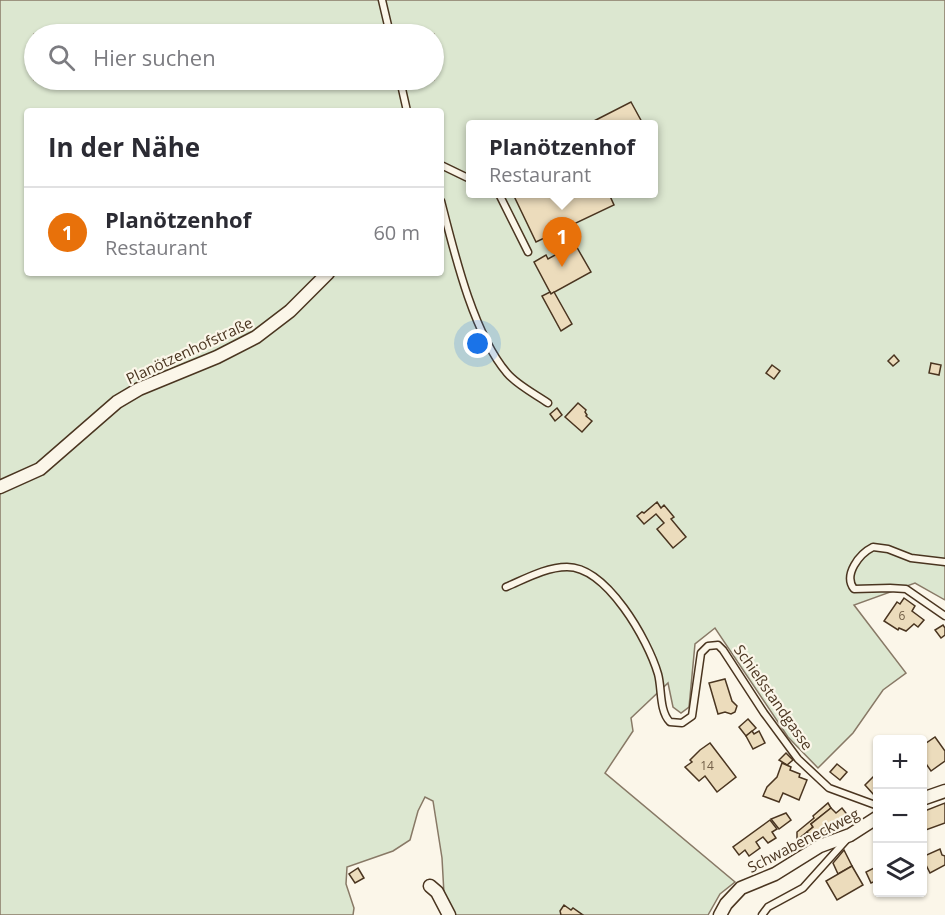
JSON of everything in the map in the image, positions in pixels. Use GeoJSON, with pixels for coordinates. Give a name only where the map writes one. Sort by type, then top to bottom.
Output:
{"type":"FeatureCollection","features":[{"type":"Feature","properties":{"kind":"street","name":"Planötzenhofstraße"},"geometry":{"type":"LineString","coordinates":[[0,487],[40,469],[117,402],[131,393],[217,357],[256,337],[290,311],[325,276]]}},
{"type":"Feature","properties":{"kind":"street"},"geometry":{"type":"LineString","coordinates":[[927,797],[945,791]]}},
{"type":"Feature","properties":{"kind":"street","name":"Schwabeneckweg"},"geometry":{"type":"LineString","coordinates":[[720,915],[726,904],[741,888],[775,874],[827,842],[850,835],[873,820]]}},
{"type":"Feature","properties":{"kind":"street"},"geometry":{"type":"LineString","coordinates":[[430,886],[437,892],[449,915]]}},
{"type":"Feature","properties":{"kind":"lane"},"geometry":{"type":"LineString","coordinates":[[382,0],[388,24]]}},
{"type":"Feature","properties":{"kind":"lane"},"geometry":{"type":"LineString","coordinates":[[402,90],[406,108]]}},
{"type":"Feature","properties":{"kind":"lane"},"geometry":{"type":"LineString","coordinates":[[444,166],[466,177]]}},
{"type":"Feature","properties":{"kind":"lane"},"geometry":{"type":"LineString","coordinates":[[501,198],[528,252]]}},
{"type":"Feature","properties":{"kind":"lane"},"geometry":{"type":"LineString","coordinates":[[444,213],[452,245],[488,347],[508,375],[549,403]]}},
{"type":"Feature","properties":{"kind":"lane"},"geometry":{"type":"LineString","coordinates":[[945,562],[911,558],[888,549],[873,547],[863,554],[849,576],[854,589],[906,589],[945,616]]}},
{"type":"Feature","properties":{"kind":"lane","name":"Schießstandgasse"},"geometry":{"type":"LineString","coordinates":[[506,586],[550,569],[565,567],[582,569],[596,578],[628,614],[647,646],[660,684],[664,712],[670,722],[682,723],[692,716],[701,653],[708,646],[718,645],[798,759],[829,788],[873,804]]}},
{"type":"Feature","properties":{"kind":"lane"},"geometry":{"type":"LineString","coordinates":[[762,915],[768,907],[803,888],[850,835]]}},
{"type":"Feature","properties":{"kind":"green space"},"geometry":{"type":"Polygon","coordinates":[[[0,0],[945,0],[945,600],[915,583],[854,605],[906,673],[883,690],[853,733],[818,768],[788,737],[715,628],[695,644],[689,707],[681,713],[673,707],[668,683],[631,718],[633,731],[605,773],[735,882],[720,894],[708,915],[453,915],[444,894],[442,858],[433,801],[425,797],[418,811],[410,840],[393,851],[347,867],[346,884],[354,908],[353,915],[0,915],[0,0]]]}},
{"type":"Feature","properties":{"kind":"building"},"geometry":{"type":"Polygon","coordinates":[[[631,102],[641,120],[596,120],[631,102]]]}},
{"type":"Feature","properties":{"kind":"building"},"geometry":{"type":"Polygon","coordinates":[[[515,198],[561,198],[562,200],[611,198],[614,205],[536,242],[515,198]]]}},
{"type":"Feature","properties":{"kind":"building"},"geometry":{"type":"Polygon","coordinates":[[[575,244],[591,272],[551,294],[534,262],[546,255],[548,259],[575,244]]]}},
{"type":"Feature","properties":{"kind":"building"},"geometry":{"type":"Polygon","coordinates":[[[550,292],[551,294],[554,292],[572,324],[561,331],[542,296],[550,292]]]}},
{"type":"Feature","properties":{"kind":"building"},"geometry":{"type":"Polygon","coordinates":[[[894,355],[899,361],[893,366],[888,361],[894,355]]]}},
{"type":"Feature","properties":{"kind":"building"},"geometry":{"type":"Polygon","coordinates":[[[931,363],[941,365],[939,375],[929,373],[931,363]]]}},
{"type":"Feature","properties":{"kind":"building"},"geometry":{"type":"Polygon","coordinates":[[[772,365],[780,371],[774,379],[766,373],[772,365]]]}},
{"type":"Feature","properties":{"kind":"building"},"geometry":{"type":"Polygon","coordinates":[[[578,403],[586,410],[586,416],[592,421],[582,432],[565,417],[578,403]]]}},
{"type":"Feature","properties":{"kind":"building"},"geometry":{"type":"Polygon","coordinates":[[[557,408],[562,415],[555,421],[550,414],[557,408]]]}},
{"type":"Feature","properties":{"kind":"building"},"geometry":{"type":"Polygon","coordinates":[[[657,502],[661,508],[664,505],[674,517],[671,519],[686,537],[673,548],[657,529],[664,523],[656,514],[644,524],[637,516],[657,502]]]}},
{"type":"Feature","properties":{"kind":"building"},"geometry":{"type":"Polygon","coordinates":[[[904,598],[915,606],[912,611],[924,620],[918,627],[914,624],[906,631],[899,628],[898,630],[884,621],[897,602],[900,604],[904,598]]]}},
{"type":"Feature","properties":{"kind":"building"},"geometry":{"type":"Polygon","coordinates":[[[943,625],[945,635],[941,638],[935,630],[943,625]]]}},
{"type":"Feature","properties":{"kind":"building"},"geometry":{"type":"Polygon","coordinates":[[[725,679],[732,701],[737,706],[735,712],[731,714],[725,712],[718,714],[709,683],[725,679]]]}},
{"type":"Feature","properties":{"kind":"building"},"geometry":{"type":"Polygon","coordinates":[[[748,719],[756,728],[746,736],[739,727],[748,719]]]}},
{"type":"Feature","properties":{"kind":"building"},"geometry":{"type":"Polygon","coordinates":[[[752,731],[754,734],[759,731],[765,743],[753,749],[746,736],[752,731]]]}},
{"type":"Feature","properties":{"kind":"building"},"geometry":{"type":"Polygon","coordinates":[[[935,737],[945,751],[945,761],[931,771],[927,765],[927,743],[935,737]]]}},
{"type":"Feature","properties":{"kind":"building"},"geometry":{"type":"Polygon","coordinates":[[[710,743],[736,777],[717,792],[705,776],[699,781],[685,767],[692,762],[690,760],[700,750],[710,743]]]}},
{"type":"Feature","properties":{"kind":"building"},"geometry":{"type":"Polygon","coordinates":[[[786,753],[793,760],[787,765],[779,760],[786,753]]]}},
{"type":"Feature","properties":{"kind":"building"},"geometry":{"type":"Polygon","coordinates":[[[782,763],[791,767],[790,770],[800,774],[799,777],[807,780],[799,800],[783,793],[779,802],[763,796],[767,787],[777,777],[782,763]]]}},
{"type":"Feature","properties":{"kind":"building"},"geometry":{"type":"Polygon","coordinates":[[[837,764],[847,772],[840,780],[830,772],[837,764]]]}},
{"type":"Feature","properties":{"kind":"building"},"geometry":{"type":"Polygon","coordinates":[[[873,777],[873,794],[865,785],[873,777]]]}},
{"type":"Feature","properties":{"kind":"building"},"geometry":{"type":"Polygon","coordinates":[[[828,803],[831,808],[811,824],[813,827],[797,840],[797,832],[828,803]]]}},
{"type":"Feature","properties":{"kind":"building"},"geometry":{"type":"Polygon","coordinates":[[[945,803],[945,823],[927,830],[927,810],[945,803]]]}},
{"type":"Feature","properties":{"kind":"building"},"geometry":{"type":"Polygon","coordinates":[[[831,808],[836,813],[842,808],[849,817],[834,830],[830,825],[825,829],[827,831],[815,841],[807,832],[813,827],[811,824],[831,808]]]}},
{"type":"Feature","properties":{"kind":"building"},"geometry":{"type":"Polygon","coordinates":[[[786,813],[791,820],[779,829],[771,819],[786,813]]]}},
{"type":"Feature","properties":{"kind":"building"},"geometry":{"type":"Polygon","coordinates":[[[770,820],[777,829],[772,832],[776,838],[768,843],[763,837],[756,842],[760,848],[749,856],[745,850],[739,855],[733,847],[770,820]]]}},
{"type":"Feature","properties":{"kind":"building"},"geometry":{"type":"Polygon","coordinates":[[[940,849],[942,855],[945,856],[945,865],[930,873],[927,867],[927,855],[940,849]]]}},
{"type":"Feature","properties":{"kind":"building"},"geometry":{"type":"Polygon","coordinates":[[[844,850],[852,866],[838,874],[833,863],[844,850]]]}},
{"type":"Feature","properties":{"kind":"building"},"geometry":{"type":"Polygon","coordinates":[[[852,866],[863,885],[837,900],[826,881],[852,866]]]}},
{"type":"Feature","properties":{"kind":"building"},"geometry":{"type":"Polygon","coordinates":[[[358,868],[364,878],[355,883],[349,874],[358,868]]]}},
{"type":"Feature","properties":{"kind":"building"},"geometry":{"type":"Polygon","coordinates":[[[873,868],[873,882],[871,883],[866,872],[873,868]]]}},
{"type":"Feature","properties":{"kind":"building"},"geometry":{"type":"Polygon","coordinates":[[[564,905],[583,915],[561,915],[560,911],[564,905]]]}},
{"type":"Feature","properties":{"kind":"place","name":"Planötzenhof"},"geometry":{"type":"Point","coordinates":[562,267]}}]}
